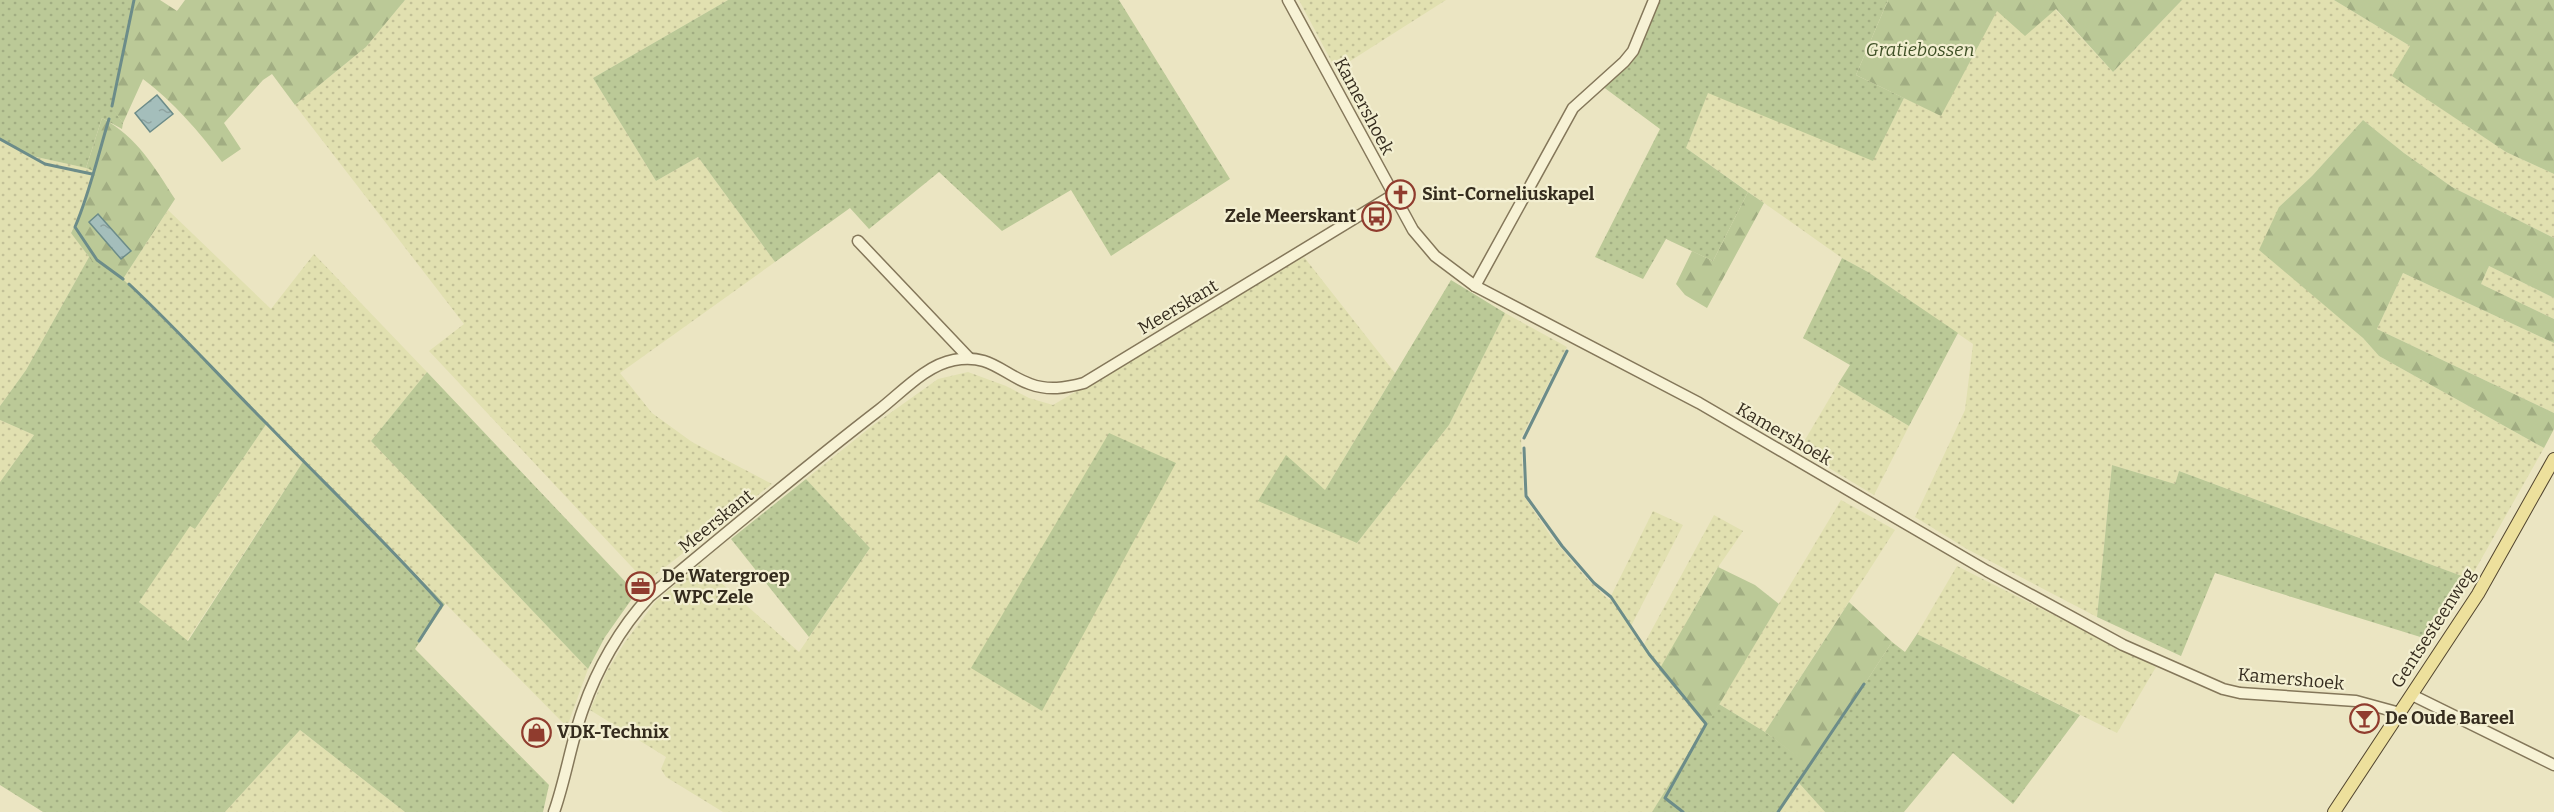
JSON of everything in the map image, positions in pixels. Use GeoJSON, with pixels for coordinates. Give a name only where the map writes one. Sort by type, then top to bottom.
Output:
{"type":"FeatureCollection","features":[{"type":"Feature","properties":{"kind":"main road","name":"Gentsesteenweg"},"geometry":{"type":"LineString","coordinates":[[2334,812],[2478,594],[2554,459]]}},
{"type":"Feature","properties":{"kind":"street","name":"Kamershoek"},"geometry":{"type":"LineString","coordinates":[[1288,0],[1413,230],[1435,256],[1475,286],[1699,403],[1987,571],[2123,645],[2223,689],[2240,693],[2356,701],[2400,713]]}},
{"type":"Feature","properties":{"kind":"street"},"geometry":{"type":"LineString","coordinates":[[1475,286],[1573,108],[1633,51],[1654,0]]}},
{"type":"Feature","properties":{"kind":"street","name":"Meerskant"},"geometry":{"type":"LineString","coordinates":[[554,812],[583,709],[600,668],[639,608],[649,597],[857,426],[935,366],[969,358],[989,362],[1029,384],[1047,388],[1063,388],[1084,383],[1393,195]]}},
{"type":"Feature","properties":{"kind":"street","name":"Meerskant"},"geometry":{"type":"LineString","coordinates":[[858,241],[969,358]]}},
{"type":"Feature","properties":{"kind":"street"},"geometry":{"type":"LineString","coordinates":[[2412,695],[2554,765]]}},
{"type":"Feature","properties":{"kind":"green space"},"geometry":{"type":"Polygon","coordinates":[[[0,0],[135,0],[112,107],[123,123],[122,129],[102,118],[86,168],[32,156],[0,140],[0,0]]]}},
{"type":"Feature","properties":{"kind":"green space"},"geometry":{"type":"Polygon","coordinates":[[[135,0],[160,0],[177,11],[185,0],[405,0],[366,47],[295,105],[272,74],[263,80],[224,123],[241,149],[222,162],[186,118],[143,79],[123,123],[112,108],[135,0]]]}},
{"type":"Feature","properties":{"kind":"green space"},"geometry":{"type":"Polygon","coordinates":[[[405,0],[728,0],[593,78],[656,181],[698,157],[775,262],[620,373],[652,413],[692,442],[772,484],[646,582],[429,351],[464,324],[295,105],[366,47],[405,0]]]}},
{"type":"Feature","properties":{"kind":"green space"},"geometry":{"type":"Polygon","coordinates":[[[728,0],[1119,0],[1230,179],[1111,256],[1071,190],[1002,231],[939,172],[869,229],[850,208],[775,262],[698,157],[656,181],[593,78],[728,0]]]}},
{"type":"Feature","properties":{"kind":"green space"},"geometry":{"type":"Polygon","coordinates":[[[1299,0],[1446,0],[1336,70],[1299,0]]]}},
{"type":"Feature","properties":{"kind":"green space"},"geometry":{"type":"Polygon","coordinates":[[[1659,0],[1888,0],[1856,75],[1904,98],[1873,161],[1708,93],[1686,148],[1748,192],[1713,261],[1666,239],[1643,279],[1595,257],[1660,129],[1602,86],[1643,40],[1659,0]]]}},
{"type":"Feature","properties":{"kind":"green space","name":"Gratiebossen"},"geometry":{"type":"Polygon","coordinates":[[[1888,0],[2182,0],[2113,72],[2056,9],[2025,36],[1997,11],[1941,116],[1856,75],[1888,0]]]}},
{"type":"Feature","properties":{"kind":"green space"},"geometry":{"type":"Polygon","coordinates":[[[2182,0],[2334,0],[2410,46],[2393,76],[2506,152],[2554,174],[2554,238],[2452,187],[2363,120],[2312,176],[2279,207],[2363,338],[2379,356],[2544,448],[2470,579],[2179,471],[2175,484],[2112,465],[2097,617],[1967,549],[1915,517],[1965,410],[1973,344],[1868,272],[1842,258],[1686,148],[1708,92],[1873,160],[1904,98],[1941,115],[1997,10],[2055,9],[2113,72],[2182,0]]]}},
{"type":"Feature","properties":{"kind":"green space"},"geometry":{"type":"Polygon","coordinates":[[[2334,0],[2554,0],[2554,174],[2506,152],[2392,76],[2410,46],[2334,0]]]}},
{"type":"Feature","properties":{"kind":"green space"},"geometry":{"type":"Polygon","coordinates":[[[102,118],[135,143],[175,199],[123,279],[92,261],[71,233],[84,206],[94,171],[86,168],[102,118]]]}},
{"type":"Feature","properties":{"kind":"green space"},"geometry":{"type":"Polygon","coordinates":[[[2363,120],[2452,187],[2554,238],[2554,298],[2489,266],[2481,284],[2554,319],[2554,343],[2403,273],[2377,329],[2554,413],[2554,429],[2544,448],[2379,356],[2363,338],[2259,250],[2279,207],[2312,176],[2363,120]]]}},
{"type":"Feature","properties":{"kind":"green space"},"geometry":{"type":"Polygon","coordinates":[[[0,140],[32,156],[95,170],[84,206],[71,232],[89,257],[26,370],[0,406],[0,140]]]}},
{"type":"Feature","properties":{"kind":"green space"},"geometry":{"type":"Polygon","coordinates":[[[1748,192],[1764,203],[1707,308],[1685,295],[1676,284],[1692,251],[1713,261],[1748,192]]]}},
{"type":"Feature","properties":{"kind":"green space"},"geometry":{"type":"Polygon","coordinates":[[[168,210],[271,309],[314,254],[427,372],[371,441],[588,669],[567,727],[304,460],[187,641],[139,602],[190,525],[195,529],[267,423],[123,279],[168,210]]]}},
{"type":"Feature","properties":{"kind":"green space"},"geometry":{"type":"Polygon","coordinates":[[[89,257],[123,279],[267,423],[195,529],[190,526],[139,602],[188,641],[304,460],[445,604],[415,649],[549,785],[543,812],[405,812],[300,730],[225,812],[43,812],[0,785],[0,482],[34,435],[0,420],[0,406],[26,370],[89,257]]]}},
{"type":"Feature","properties":{"kind":"green space"},"geometry":{"type":"Polygon","coordinates":[[[1304,257],[1395,373],[1325,490],[1357,543],[1449,425],[1505,313],[1567,347],[1521,438],[1524,496],[1550,535],[1587,579],[1609,600],[1653,511],[1683,525],[1630,628],[1643,646],[1714,515],[1743,531],[1714,573],[1660,670],[1707,725],[1652,812],[723,812],[666,777],[661,769],[666,757],[590,710],[607,671],[625,642],[656,601],[700,564],[799,652],[870,548],[806,479],[872,426],[938,379],[968,372],[1006,386],[1029,398],[1053,405],[1304,257]]]}},
{"type":"Feature","properties":{"kind":"green space"},"geometry":{"type":"Polygon","coordinates":[[[1842,258],[1868,272],[1958,333],[1909,426],[1838,384],[1850,365],[1803,338],[1842,258]]]}},
{"type":"Feature","properties":{"kind":"green space"},"geometry":{"type":"Polygon","coordinates":[[[2489,266],[2554,298],[2554,319],[2481,284],[2489,266]]]}},
{"type":"Feature","properties":{"kind":"green space"},"geometry":{"type":"Polygon","coordinates":[[[2403,273],[2554,343],[2554,413],[2377,329],[2403,273]]]}},
{"type":"Feature","properties":{"kind":"green space"},"geometry":{"type":"Polygon","coordinates":[[[1451,280],[1505,313],[1449,425],[1357,543],[1258,501],[1286,455],[1325,490],[1451,280]]]}},
{"type":"Feature","properties":{"kind":"green space"},"geometry":{"type":"Polygon","coordinates":[[[427,372],[636,593],[605,637],[588,669],[371,441],[427,372]]]}},
{"type":"Feature","properties":{"kind":"green space"},"geometry":{"type":"Polygon","coordinates":[[[1838,384],[1909,426],[1874,495],[1799,450],[1838,384]]]}},
{"type":"Feature","properties":{"kind":"green space"},"geometry":{"type":"Polygon","coordinates":[[[0,420],[34,435],[0,482],[0,420]]]}},
{"type":"Feature","properties":{"kind":"green space"},"geometry":{"type":"Polygon","coordinates":[[[1109,433],[1176,463],[1042,711],[971,668],[1109,433]]]}},
{"type":"Feature","properties":{"kind":"green space"},"geometry":{"type":"Polygon","coordinates":[[[2112,465],[2175,484],[2179,471],[2470,579],[2430,640],[2215,573],[2181,656],[2097,617],[2112,465]]]}},
{"type":"Feature","properties":{"kind":"green space"},"geometry":{"type":"Polygon","coordinates":[[[806,479],[870,548],[809,637],[731,539],[806,479]]]}},
{"type":"Feature","properties":{"kind":"green space"},"geometry":{"type":"Polygon","coordinates":[[[1841,500],[1895,530],[1765,732],[1719,704],[1841,500]]]}},
{"type":"Feature","properties":{"kind":"green space"},"geometry":{"type":"Polygon","coordinates":[[[1957,566],[2156,667],[2117,733],[1917,634],[1957,566]]]}},
{"type":"Feature","properties":{"kind":"green space"},"geometry":{"type":"Polygon","coordinates":[[[1718,567],[1755,585],[1779,604],[1707,725],[1659,670],[1718,567]]]}},
{"type":"Feature","properties":{"kind":"green space"},"geometry":{"type":"Polygon","coordinates":[[[1849,602],[1892,642],[1811,767],[1765,732],[1849,602]]]}},
{"type":"Feature","properties":{"kind":"green space"},"geometry":{"type":"Polygon","coordinates":[[[1917,634],[2080,715],[2013,804],[1953,753],[1904,812],[1825,812],[1799,783],[1778,812],[1652,812],[1719,704],[1765,732],[1811,766],[1892,642],[1905,652],[1917,634]]]}},
{"type":"Feature","properties":{"kind":"green space"},"geometry":{"type":"Polygon","coordinates":[[[300,730],[405,812],[225,812],[300,730]]]}},
{"type":"Feature","properties":{"kind":"green space"},"geometry":{"type":"Polygon","coordinates":[[[1799,783],[1825,812],[1778,812],[1799,783]]]}},
{"type":"Feature","properties":{"kind":"water"},"geometry":{"type":"Polygon","coordinates":[[[157,95],[173,114],[150,132],[135,113],[157,95]]]}},
{"type":"Feature","properties":{"kind":"water"},"geometry":{"type":"Polygon","coordinates":[[[98,214],[131,251],[121,259],[89,222],[98,214]]]}},
{"type":"Feature","properties":{"kind":"waterway"},"geometry":{"type":"LineString","coordinates":[[112,106],[134,0]]}},
{"type":"Feature","properties":{"kind":"waterway"},"geometry":{"type":"LineString","coordinates":[[109,119],[75,227],[97,260],[123,279]]}},
{"type":"Feature","properties":{"kind":"waterway"},"geometry":{"type":"LineString","coordinates":[[0,139],[45,164],[92,174]]}},
{"type":"Feature","properties":{"kind":"waterway"},"geometry":{"type":"LineString","coordinates":[[129,284],[442,605],[419,641]]}},
{"type":"Feature","properties":{"kind":"waterway"},"geometry":{"type":"LineString","coordinates":[[1524,438],[1567,351]]}},
{"type":"Feature","properties":{"kind":"waterway"},"geometry":{"type":"LineString","coordinates":[[1524,448],[1526,496],[1562,546],[1594,583],[1611,597],[1649,654],[1706,724],[1665,798],[1683,812]]}},
{"type":"Feature","properties":{"kind":"waterway"},"geometry":{"type":"LineString","coordinates":[[1778,812],[1864,684]]}},
{"type":"Feature","properties":{"kind":"place","name":"Sint-Corneliuskapel"},"geometry":{"type":"Point","coordinates":[1401,194]}},
{"type":"Feature","properties":{"kind":"place","name":"Zele Meerskant"},"geometry":{"type":"Point","coordinates":[1377,216]}},
{"type":"Feature","properties":{"kind":"place","name":"De Watergroep - WPC Zele"},"geometry":{"type":"Point","coordinates":[641,586]}},
{"type":"Feature","properties":{"kind":"place","name":"De Oude Bareel"},"geometry":{"type":"Point","coordinates":[2364,718]}},
{"type":"Feature","properties":{"kind":"place","name":"VDK-Technix"},"geometry":{"type":"Point","coordinates":[536,732]}}]}
